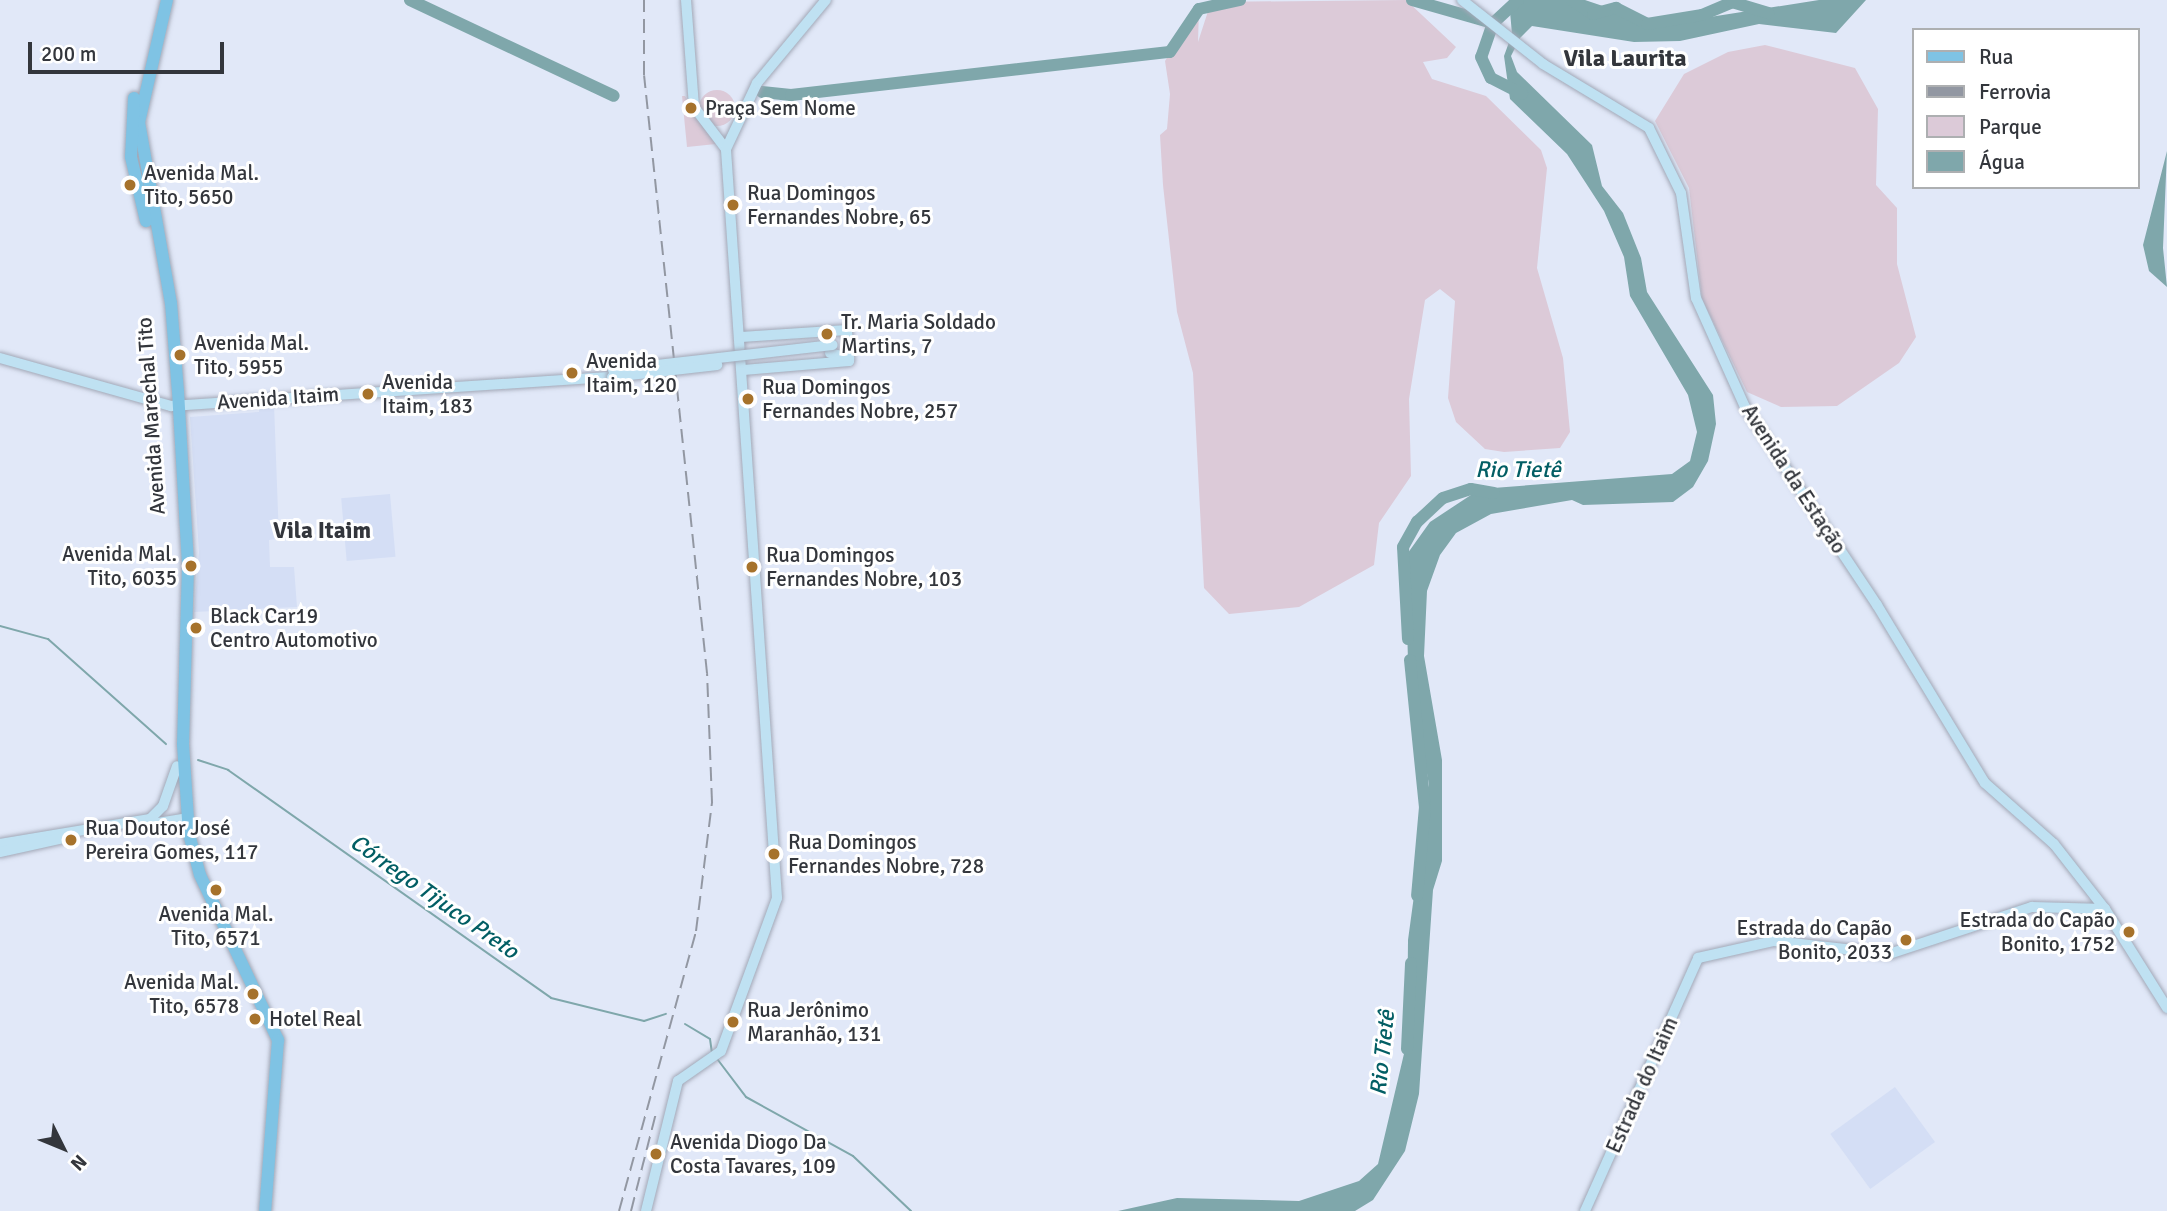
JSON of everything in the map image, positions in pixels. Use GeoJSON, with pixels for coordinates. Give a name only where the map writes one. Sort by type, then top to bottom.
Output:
{"type":"FeatureCollection","features":[{"type":"Feature","properties":{"kind":"main road","name":"Avenida Marechal Tito"},"geometry":{"type":"LineString","coordinates":[[160,0],[130,133],[162,296],[175,405],[188,566],[181,819]]}},
{"type":"Feature","properties":{"kind":"main road","name":"Avenida Marechal Tito"},"geometry":{"type":"LineString","coordinates":[[167,0],[139,122],[171,303],[180,578],[177,766],[181,819],[200,875],[265,1010],[276,1088],[265,1211]]}},
{"type":"Feature","properties":{"kind":"street"},"geometry":{"type":"LineString","coordinates":[[686,0],[689,89],[699,117],[726,149]]}},
{"type":"Feature","properties":{"kind":"street"},"geometry":{"type":"LineString","coordinates":[[646,1211],[678,1081],[684,1071],[714,1058],[778,894],[726,149],[734,128],[753,96],[826,0]]}},
{"type":"Feature","properties":{"kind":"street","name":"Avenida da Estação"},"geometry":{"type":"LineString","coordinates":[[1462,0],[1523,50],[1629,112],[1655,135],[1681,192],[1696,298],[1745,407],[1986,783],[2054,844],[2105,909],[2167,1008]]}},
{"type":"Feature","properties":{"kind":"street"},"geometry":{"type":"LineString","coordinates":[[713,131],[734,128]]}},
{"type":"Feature","properties":{"kind":"street"},"geometry":{"type":"LineString","coordinates":[[741,337],[847,330],[849,360],[743,370]]}},
{"type":"Feature","properties":{"kind":"street","name":"Avenida Itaim"},"geometry":{"type":"LineString","coordinates":[[0,358],[175,405],[587,376],[831,349],[848,344]]}},
{"type":"Feature","properties":{"kind":"street","name":"Avenida Itaim"},"geometry":{"type":"LineString","coordinates":[[831,349],[849,360]]}},
{"type":"Feature","properties":{"kind":"street"},"geometry":{"type":"LineString","coordinates":[[0,844],[150,819],[161,810],[177,766]]}},
{"type":"Feature","properties":{"kind":"street"},"geometry":{"type":"LineString","coordinates":[[161,810],[181,819]]}},
{"type":"Feature","properties":{"kind":"street"},"geometry":{"type":"LineString","coordinates":[[0,852],[181,819]]}},
{"type":"Feature","properties":{"kind":"street","name":"Estrada do Itaim"},"geometry":{"type":"LineString","coordinates":[[1585,1211],[1698,958],[1774,941],[1889,954],[2032,907],[2105,909]]}},
{"type":"Feature","properties":{"kind":"shaded area"},"geometry":{"type":"Polygon","coordinates":[[[274,404],[279,539],[269,540],[270,567],[294,567],[297,607],[194,612],[199,552],[190,417],[259,412],[259,406],[274,404]]]}},
{"type":"Feature","properties":{"kind":"shaded area"},"geometry":{"type":"Polygon","coordinates":[[[390,494],[395,557],[347,561],[341,498],[390,494]]]}},
{"type":"Feature","properties":{"kind":"shaded area"},"geometry":{"type":"Polygon","coordinates":[[[1895,1087],[1935,1142],[1870,1189],[1830,1134],[1895,1087]]]}},
{"type":"Feature","properties":{"kind":"green space"},"geometry":{"type":"Polygon","coordinates":[[[1406,0],[1456,47],[1447,58],[1423,62],[1432,79],[1486,96],[1541,150],[1547,168],[1537,268],[1563,358],[1570,432],[1560,448],[1504,452],[1485,449],[1456,422],[1448,398],[1455,301],[1440,289],[1425,300],[1409,399],[1411,476],[1379,523],[1374,565],[1299,607],[1229,614],[1204,588],[1193,373],[1177,312],[1163,185],[1160,135],[1167,129],[1170,94],[1165,61],[1199,9],[1198,42],[1211,2],[1406,0]]]}},
{"type":"Feature","properties":{"kind":"green space"},"geometry":{"type":"Polygon","coordinates":[[[1765,45],[1855,68],[1878,109],[1876,185],[1897,208],[1897,264],[1916,337],[1899,363],[1837,406],[1781,407],[1747,392],[1702,299],[1689,188],[1655,121],[1684,74],[1728,52],[1765,45]]]}},
{"type":"Feature","properties":{"kind":"green space"},"geometry":{"type":"Polygon","coordinates":[[[717,90],[730,95],[735,108],[730,121],[717,126],[704,121],[699,108],[704,95],[717,90]]]}},
{"type":"Feature","properties":{"kind":"green space"},"geometry":{"type":"Polygon","coordinates":[[[682,96],[685,96],[716,144],[687,147],[682,96]]]}},
{"type":"Feature","properties":{"kind":"water","name":"Rio Tietê"},"geometry":{"type":"Polygon","coordinates":[[[1509,0],[1585,0],[1659,25],[1819,0],[1866,0],[1836,33],[1759,24],[1680,41],[1634,42],[1532,26],[1520,38],[1511,56],[1517,72],[1592,145],[1602,186],[1623,213],[1641,258],[1647,292],[1713,395],[1716,424],[1708,461],[1693,487],[1673,502],[1583,505],[1572,500],[1491,514],[1456,533],[1440,555],[1427,591],[1424,656],[1442,760],[1442,861],[1433,890],[1419,1094],[1405,1151],[1373,1200],[1355,1211],[1118,1211],[1177,1198],[1299,1201],[1359,1181],[1378,1164],[1407,1041],[1408,940],[1429,785],[1408,661],[1405,557],[1430,522],[1480,489],[1672,474],[1690,461],[1697,432],[1688,395],[1630,296],[1624,257],[1604,211],[1567,154],[1510,99],[1504,56],[1512,34],[1509,0]]]}},
{"type":"Feature","properties":{"kind":"water"},"geometry":{"type":"Polygon","coordinates":[[[2167,151],[2163,248],[2167,287],[2149,271],[2143,245],[2167,151]]]}},
{"type":"Feature","properties":{"kind":"waterway"},"geometry":{"type":"LineString","coordinates":[[410,0],[614,96]]}},
{"type":"Feature","properties":{"kind":"waterway"},"geometry":{"type":"LineString","coordinates":[[762,92],[791,95],[1170,52],[1199,9],[1240,0]]}},
{"type":"Feature","properties":{"kind":"waterway"},"geometry":{"type":"LineString","coordinates":[[1412,0],[1493,23]]}},
{"type":"Feature","properties":{"kind":"waterway","name":"Rio Tietê"},"geometry":{"type":"LineString","coordinates":[[1518,0],[1493,23],[1481,57],[1491,78],[1522,94]]}},
{"type":"Feature","properties":{"kind":"waterway","name":"Rio Tietê"},"geometry":{"type":"LineString","coordinates":[[1572,0],[1593,14],[1616,8],[1647,24],[1702,15],[1732,2],[1768,13]]}},
{"type":"Feature","properties":{"kind":"waterway","name":"Rio Tietê"},"geometry":{"type":"LineString","coordinates":[[1408,639],[1403,547],[1417,522],[1443,498],[1471,489],[1494,493]]}},
{"type":"Feature","properties":{"kind":"waterway","name":"Córrego Tijuco Preto"},"geometry":{"type":"LineString","coordinates":[[0,626],[48,639],[166,744]]}},
{"type":"Feature","properties":{"kind":"waterway","name":"Rio Tietê"},"geometry":{"type":"LineString","coordinates":[[1410,660],[1425,807],[1417,896]]}},
{"type":"Feature","properties":{"kind":"waterway","name":"Córrego Tijuco Preto"},"geometry":{"type":"LineString","coordinates":[[198,760],[228,770],[551,998],[644,1021],[666,1014]]}},
{"type":"Feature","properties":{"kind":"waterway","name":"Rio Tietê"},"geometry":{"type":"LineString","coordinates":[[1407,1049],[1411,963]]}},
{"type":"Feature","properties":{"kind":"waterway","name":"Córrego Tijuco Preto"},"geometry":{"type":"LineString","coordinates":[[685,1024],[710,1039],[712,1053]]}},
{"type":"Feature","properties":{"kind":"waterway","name":"Córrego Tijuco Preto"},"geometry":{"type":"LineString","coordinates":[[718,1060],[746,1097],[853,1156],[911,1211]]}},
{"type":"Feature","properties":{"kind":"railway"},"geometry":{"type":"LineString","coordinates":[[619,1211],[696,931],[712,802],[707,673],[644,75],[644,0]]}},
{"type":"Feature","properties":{"kind":"railway"},"geometry":{"type":"LineString","coordinates":[[631,1211],[656,1113]]}},
{"type":"Feature","properties":{"kind":"place","name":"Praça Sem Nome"},"geometry":{"type":"Point","coordinates":[691,108]}},
{"type":"Feature","properties":{"kind":"place","name":"Avenida Mal. Tito, 5650"},"geometry":{"type":"Point","coordinates":[130,185]}},
{"type":"Feature","properties":{"kind":"place","name":"Rua Domingos Fernandes Nobre, 65"},"geometry":{"type":"Point","coordinates":[733,205]}},
{"type":"Feature","properties":{"kind":"place","name":"Tr. Maria Soldado Martins, 7"},"geometry":{"type":"Point","coordinates":[827,334]}},
{"type":"Feature","properties":{"kind":"place","name":"Avenida Mal. Tito, 5955"},"geometry":{"type":"Point","coordinates":[180,355]}},
{"type":"Feature","properties":{"kind":"place","name":"Avenida Itaim, 120"},"geometry":{"type":"Point","coordinates":[572,373]}},
{"type":"Feature","properties":{"kind":"place","name":"Avenida Itaim, 183"},"geometry":{"type":"Point","coordinates":[368,394]}},
{"type":"Feature","properties":{"kind":"place","name":"Rua Domingos Fernandes Nobre, 257"},"geometry":{"type":"Point","coordinates":[748,399]}},
{"type":"Feature","properties":{"kind":"place","name":"Avenida Mal. Tito, 6035"},"geometry":{"type":"Point","coordinates":[191,566]}},
{"type":"Feature","properties":{"kind":"place","name":"Rua Domingos Fernandes Nobre, 103"},"geometry":{"type":"Point","coordinates":[752,567]}},
{"type":"Feature","properties":{"kind":"place","name":"Black Car19 Centro Automotivo"},"geometry":{"type":"Point","coordinates":[196,628]}},
{"type":"Feature","properties":{"kind":"place","name":"Rua Doutor José Pereira Gomes, 117"},"geometry":{"type":"Point","coordinates":[71,840]}},
{"type":"Feature","properties":{"kind":"place","name":"Rua Domingos Fernandes Nobre, 728"},"geometry":{"type":"Point","coordinates":[774,854]}},
{"type":"Feature","properties":{"kind":"place","name":"Avenida Mal. Tito, 6571"},"geometry":{"type":"Point","coordinates":[216,890]}},
{"type":"Feature","properties":{"kind":"place","name":"Estrada do Capão Bonito, 1752"},"geometry":{"type":"Point","coordinates":[2129,932]}},
{"type":"Feature","properties":{"kind":"place","name":"Estrada do Capão Bonito, 2033"},"geometry":{"type":"Point","coordinates":[1906,940]}},
{"type":"Feature","properties":{"kind":"place","name":"Avenida Mal. Tito, 6578"},"geometry":{"type":"Point","coordinates":[253,994]}},
{"type":"Feature","properties":{"kind":"place","name":"Hotel Real"},"geometry":{"type":"Point","coordinates":[255,1019]}},
{"type":"Feature","properties":{"kind":"place","name":"Rua Jerônimo Maranhão, 131"},"geometry":{"type":"Point","coordinates":[733,1022]}},
{"type":"Feature","properties":{"kind":"place","name":"Avenida Diogo Da Costa Tavares, 109"},"geometry":{"type":"Point","coordinates":[656,1154]}},
{"type":"Feature","properties":{"kind":"district","name":"Vila Laurita"},"geometry":{"type":"Point","coordinates":[1625,59]}},
{"type":"Feature","properties":{"kind":"district","name":"Vila Itaim"},"geometry":{"type":"Point","coordinates":[322,531]}}]}
